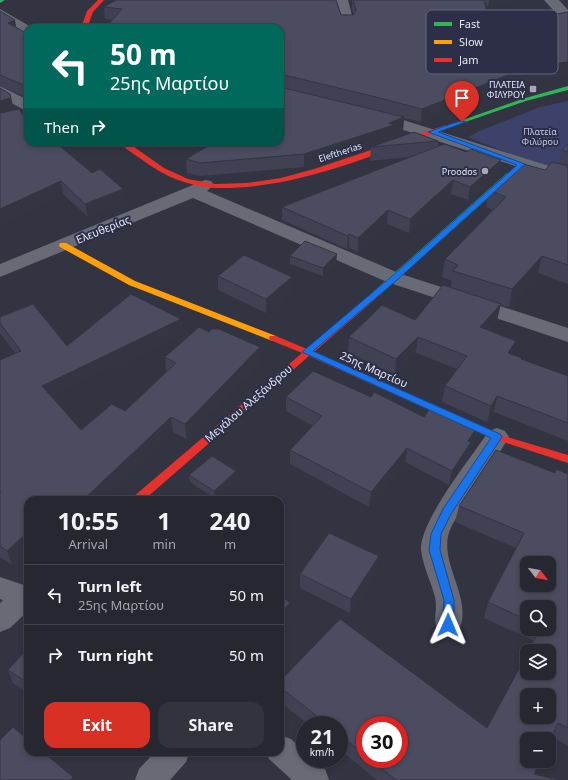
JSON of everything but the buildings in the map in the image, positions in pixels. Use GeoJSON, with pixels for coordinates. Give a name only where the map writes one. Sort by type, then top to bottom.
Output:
{"type":"FeatureCollection","features":[{"type":"Feature","properties":{"kind":"street"},"geometry":{"type":"LineString","coordinates":[[85,24],[90,11],[101,0]]}},
{"type":"Feature","properties":{"kind":"street"},"geometry":{"type":"LineString","coordinates":[[341,0],[347,23]]}},
{"type":"Feature","properties":{"kind":"street"},"geometry":{"type":"LineString","coordinates":[[551,0],[568,18]]}},
{"type":"Feature","properties":{"kind":"street"},"geometry":{"type":"LineString","coordinates":[[0,13],[24,28]]}},
{"type":"Feature","properties":{"kind":"street","name":"Eleftherias"},"geometry":{"type":"LineString","coordinates":[[128,146],[171,175],[199,188],[242,185],[298,176],[524,100],[568,88]]}},
{"type":"Feature","properties":{"kind":"street"},"geometry":{"type":"LineString","coordinates":[[0,91],[24,105]]}},
{"type":"Feature","properties":{"kind":"street"},"geometry":{"type":"LineString","coordinates":[[361,112],[432,132],[522,164],[568,178]]}},
{"type":"Feature","properties":{"kind":"street","name":"Μεγάλου Αλεξάνδρου"},"geometry":{"type":"LineString","coordinates":[[142,496],[394,278],[522,164]]}},
{"type":"Feature","properties":{"kind":"street"},"geometry":{"type":"LineString","coordinates":[[199,188],[262,223],[394,278],[568,335]]}},
{"type":"Feature","properties":{"kind":"street","name":"Ελευθερίας"},"geometry":{"type":"LineString","coordinates":[[0,271],[199,188]]}},
{"type":"Feature","properties":{"kind":"street","name":"25ης Μαρτίου"},"geometry":{"type":"LineString","coordinates":[[63,245],[132,283],[307,352],[497,437],[568,459]]}},
{"type":"Feature","properties":{"kind":"street"},"geometry":{"type":"LineString","coordinates":[[448,625],[449,600],[434,550],[436,534],[447,512],[497,437]]}},
{"type":"Feature","properties":{"kind":"street"},"geometry":{"type":"LineString","coordinates":[[0,588],[24,596]]}},
{"type":"Feature","properties":{"kind":"street"},"geometry":{"type":"LineString","coordinates":[[0,620],[24,600]]}},
{"type":"Feature","properties":{"kind":"street"},"geometry":{"type":"LineString","coordinates":[[284,753],[314,780]]}},
{"type":"Feature","properties":{"kind":"street"},"geometry":{"type":"LineString","coordinates":[[150,780],[171,756]]}},
{"type":"Feature","properties":{"kind":"green space","name":"Πλατεία Φιλύρου"},"geometry":{"type":"Polygon","coordinates":[[[568,101],[568,173],[536,164],[468,137],[540,107],[568,101]]]}},
{"type":"Feature","properties":{"kind":"traffic: fast"},"geometry":{"type":"LineString","coordinates":[[446,127],[524,100],[568,88]]}},
{"type":"Feature","properties":{"kind":"traffic: fast"},"geometry":{"type":"LineString","coordinates":[[377,293],[510,175]]}},
{"type":"Feature","properties":{"kind":"traffic: slow"},"geometry":{"type":"LineString","coordinates":[[63,245],[132,283],[273,338]]}},
{"type":"Feature","properties":{"kind":"traffic: jam"},"geometry":{"type":"LineString","coordinates":[[85,24],[90,11],[101,0]]}},
{"type":"Feature","properties":{"kind":"traffic: jam"},"geometry":{"type":"LineString","coordinates":[[128,146],[153,165],[187,181],[215,186],[247,185],[281,180],[317,171],[446,127]]}},
{"type":"Feature","properties":{"kind":"traffic: jam"},"geometry":{"type":"LineString","coordinates":[[142,496],[377,293]]}},
{"type":"Feature","properties":{"kind":"traffic: jam"},"geometry":{"type":"LineString","coordinates":[[273,338],[497,437],[568,459]]}},
{"type":"Feature","properties":{"kind":"place","name":"ΠΛΑΤΕΙΑ ΦΙΛΥΡΟΥ"},"geometry":{"type":"Point","coordinates":[533,89]}},
{"type":"Feature","properties":{"kind":"place","name":"Proodos"},"geometry":{"type":"Point","coordinates":[485,171]}},
{"type":"Feature","properties":{"kind":"route"},"geometry":{"type":"LineString","coordinates":[[448,625],[449,600],[444,578],[434,550],[436,534],[438,527],[447,512],[497,437],[307,352],[394,278],[522,164],[432,132],[462,122]]}}]}
